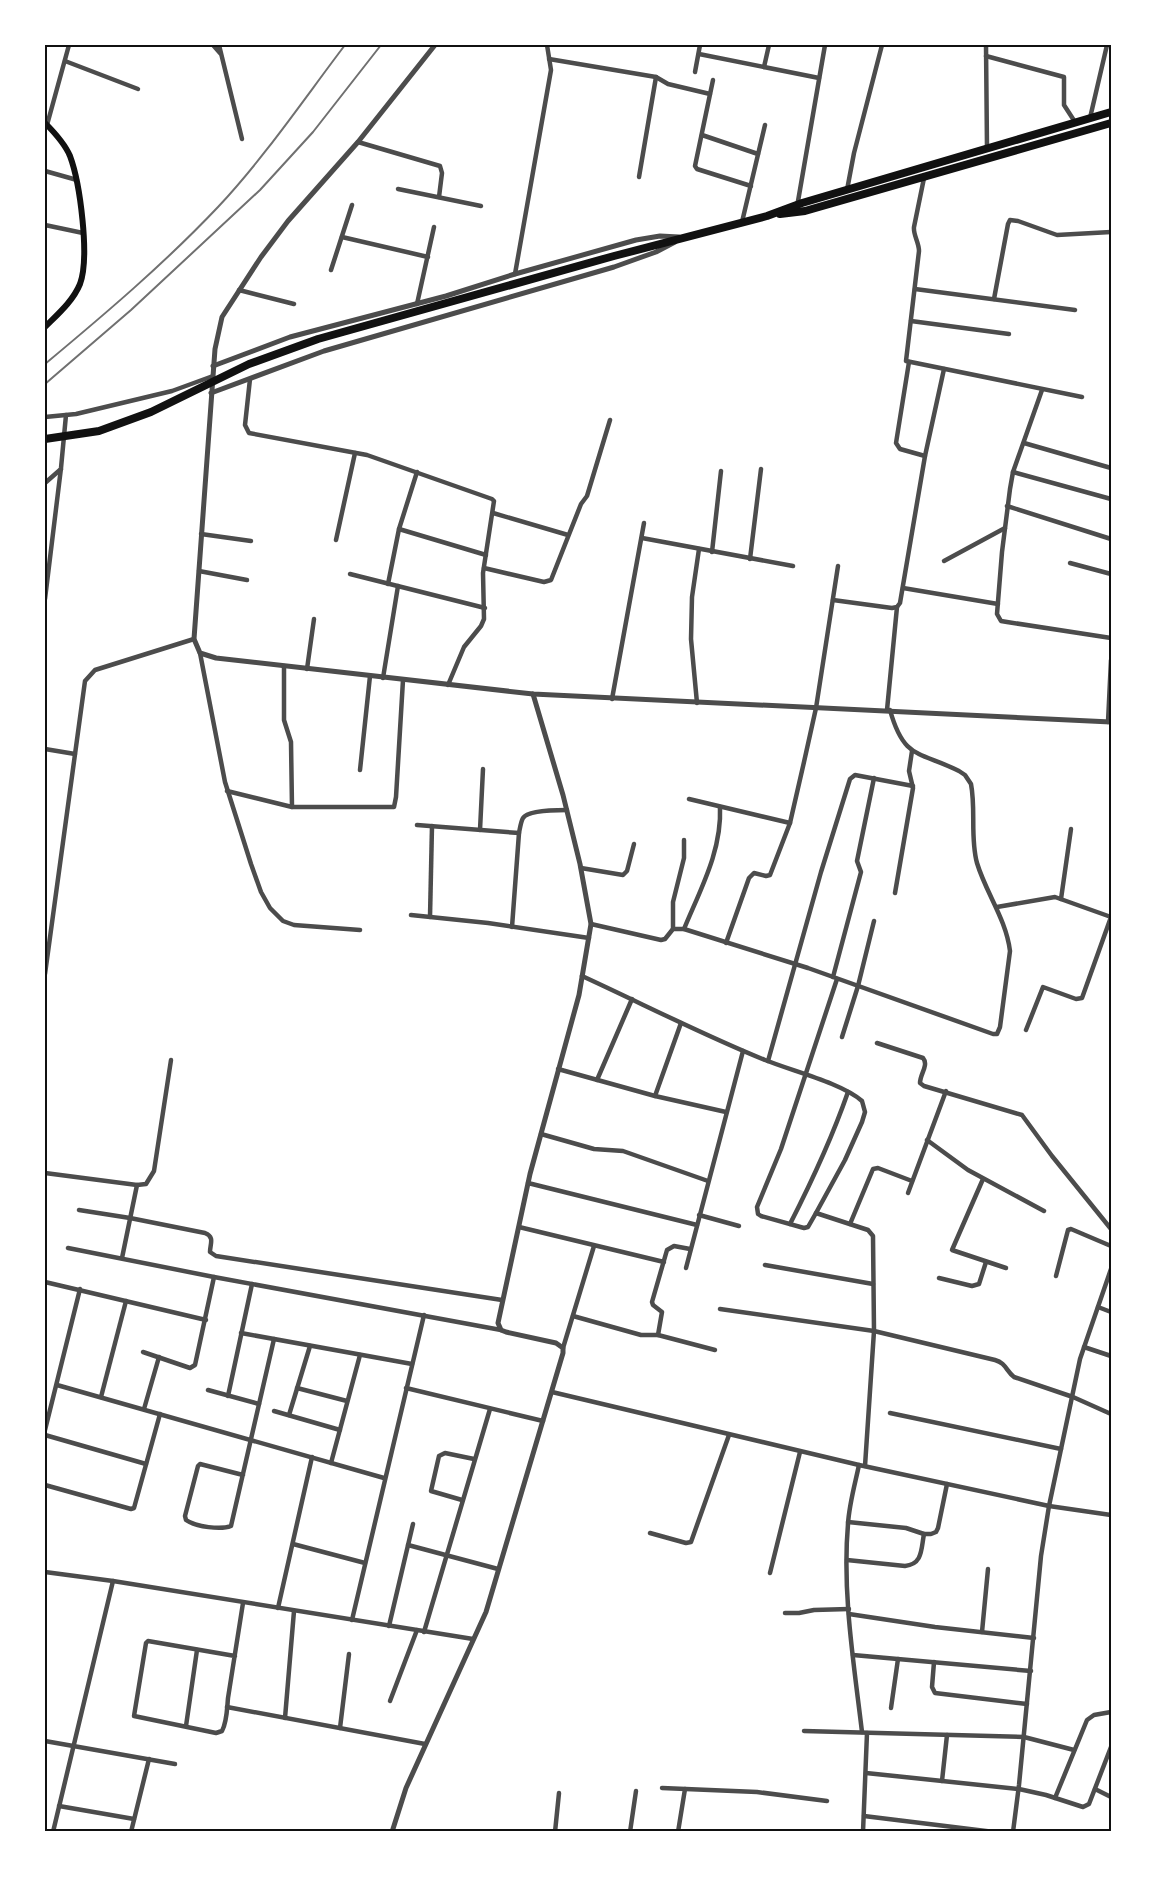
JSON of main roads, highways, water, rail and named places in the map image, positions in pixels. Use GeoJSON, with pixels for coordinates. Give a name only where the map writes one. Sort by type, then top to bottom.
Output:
{"type":"FeatureCollection","features":[{"type":"Feature","properties":{"kind":"highway"},"geometry":{"type":"LineString","coordinates":[[797,208],[847,189],[1111,112]]}},
{"type":"Feature","properties":{"kind":"highway"},"geometry":{"type":"LineString","coordinates":[[45,439],[99,431],[151,412],[249,364],[318,339],[614,256],[797,208],[924,178],[1111,123]]}},
{"type":"Feature","properties":{"kind":"main road"},"geometry":{"type":"LineString","coordinates":[[45,327],[66,306],[81,281],[83,233],[77,180],[69,154],[46,124]]}},
{"type":"Feature","properties":{"kind":"railway"},"geometry":{"type":"LineString","coordinates":[[45,364],[155,269],[218,207],[268,148],[345,45]]}},
{"type":"Feature","properties":{"kind":"railway"},"geometry":{"type":"LineString","coordinates":[[45,384],[131,310],[260,190],[313,132],[381,45]]}}]}
